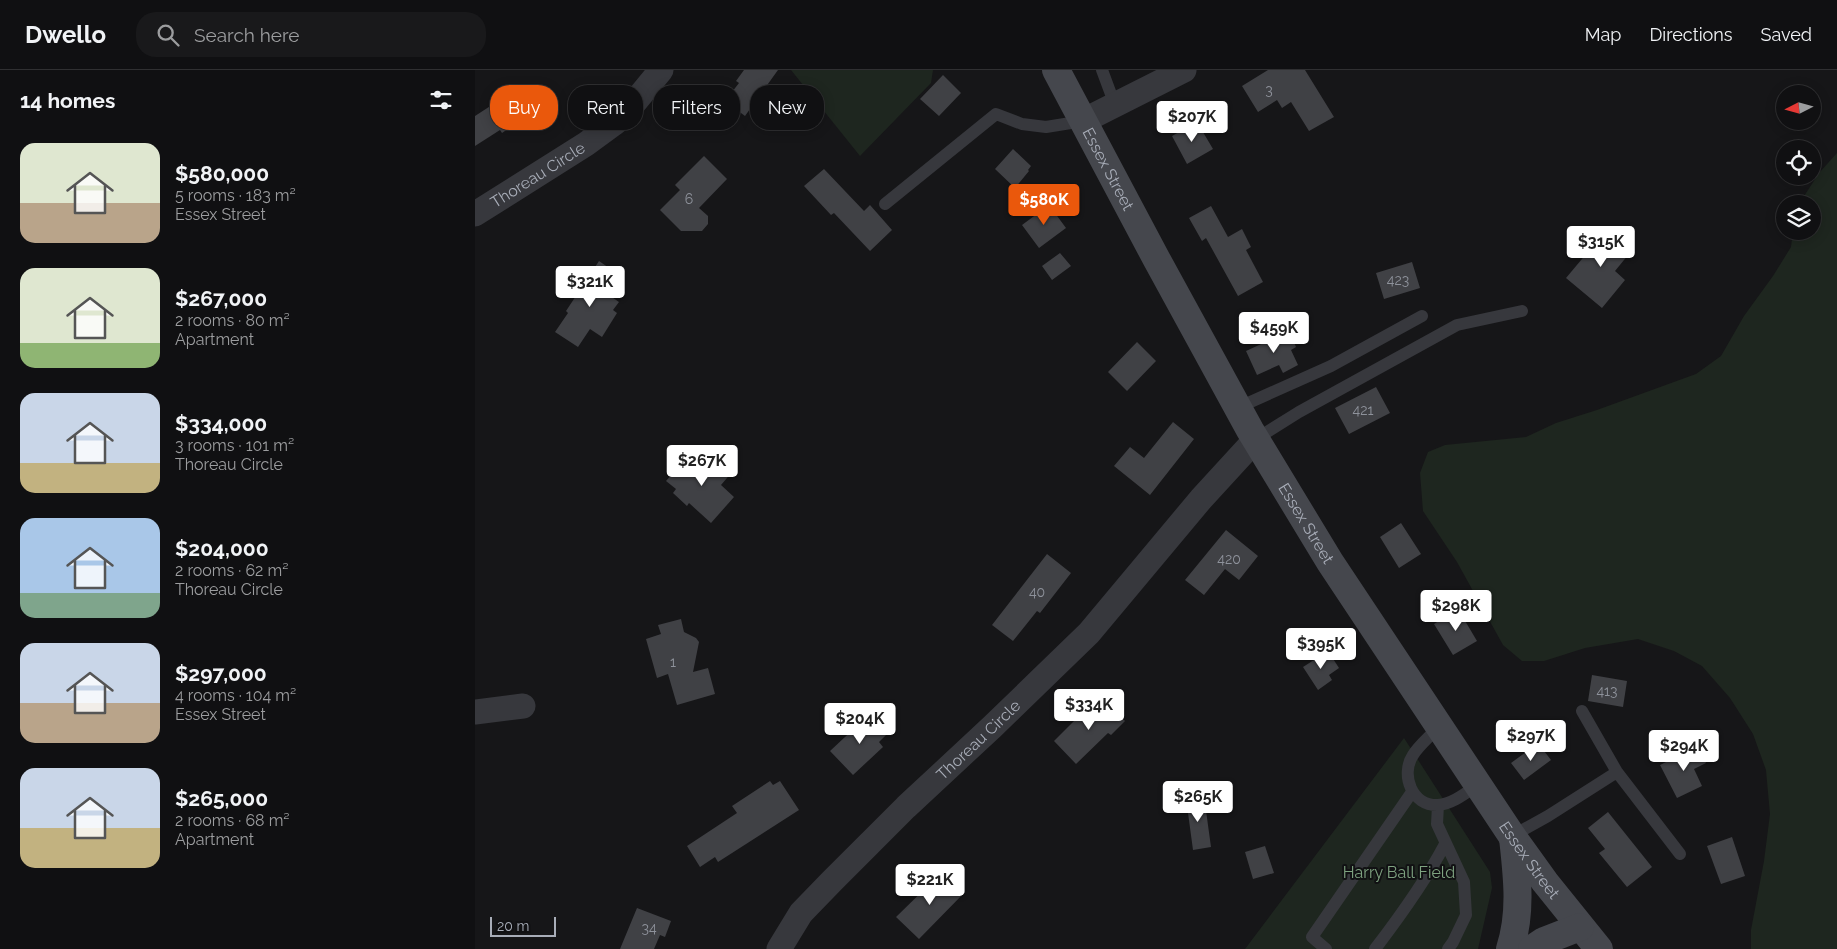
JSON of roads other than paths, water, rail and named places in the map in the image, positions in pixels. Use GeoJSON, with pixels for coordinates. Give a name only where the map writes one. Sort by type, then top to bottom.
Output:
{"type":"FeatureCollection","features":[{"type":"Feature","properties":{"kind":"main road","name":"Essex Street"},"geometry":{"type":"LineString","coordinates":[[1056,70],[1237,408],[1330,562],[1545,882],[1575,938],[1599,949]]}},
{"type":"Feature","properties":{"kind":"main road"},"geometry":{"type":"LineString","coordinates":[[1510,949],[1518,907],[1518,885],[1513,836]]}},
{"type":"Feature","properties":{"kind":"main road"},"geometry":{"type":"LineString","coordinates":[[1532,949],[1544,941],[1575,938]]}},
{"type":"Feature","properties":{"kind":"street","name":"Thoreau Circle"},"geometry":{"type":"LineString","coordinates":[[475,214],[586,144],[616,122],[661,70]]}},
{"type":"Feature","properties":{"kind":"street"},"geometry":{"type":"LineString","coordinates":[[1083,121],[1184,70]]}},
{"type":"Feature","properties":{"kind":"street","name":"Thoreau Circle"},"geometry":{"type":"LineString","coordinates":[[779,949],[801,912],[831,881],[1089,633],[1201,499],[1256,439]]}},
{"type":"Feature","properties":{"kind":"street"},"geometry":{"type":"LineString","coordinates":[[475,712],[523,706]]}},
{"type":"Feature","properties":{"kind":"lane"},"geometry":{"type":"LineString","coordinates":[[1102,70],[1115,105]]}},
{"type":"Feature","properties":{"kind":"lane"},"geometry":{"type":"LineString","coordinates":[[885,204],[996,114],[1022,124],[1046,127],[1083,121]]}},
{"type":"Feature","properties":{"kind":"lane"},"geometry":{"type":"LineString","coordinates":[[1256,439],[1299,412],[1457,325],[1522,311]]}},
{"type":"Feature","properties":{"kind":"lane"},"geometry":{"type":"LineString","coordinates":[[1237,408],[1331,366],[1422,316]]}},
{"type":"Feature","properties":{"kind":"lane"},"geometry":{"type":"LineString","coordinates":[[1582,712],[1617,772],[1680,854]]}},
{"type":"Feature","properties":{"kind":"lane"},"geometry":{"type":"LineString","coordinates":[[1439,726],[1412,756],[1407,776],[1412,792],[1424,802],[1438,805],[1454,800],[1479,784]]}},
{"type":"Feature","properties":{"kind":"lane"},"geometry":{"type":"LineString","coordinates":[[1513,836],[1617,772]]}},
{"type":"Feature","properties":{"kind":"lane"},"geometry":{"type":"LineString","coordinates":[[1326,949],[1312,937],[1412,792]]}},
{"type":"Feature","properties":{"kind":"lane"},"geometry":{"type":"LineString","coordinates":[[1438,805],[1437,824],[1464,882],[1466,915],[1448,949]]}},
{"type":"Feature","properties":{"kind":"lane"},"geometry":{"type":"LineString","coordinates":[[1375,949],[1411,901],[1432,869],[1445,844]]}},
{"type":"Feature","properties":{"kind":"park label","name":"Harry Ball Field"},"geometry":{"type":"Point","coordinates":[1399,872]}}]}
